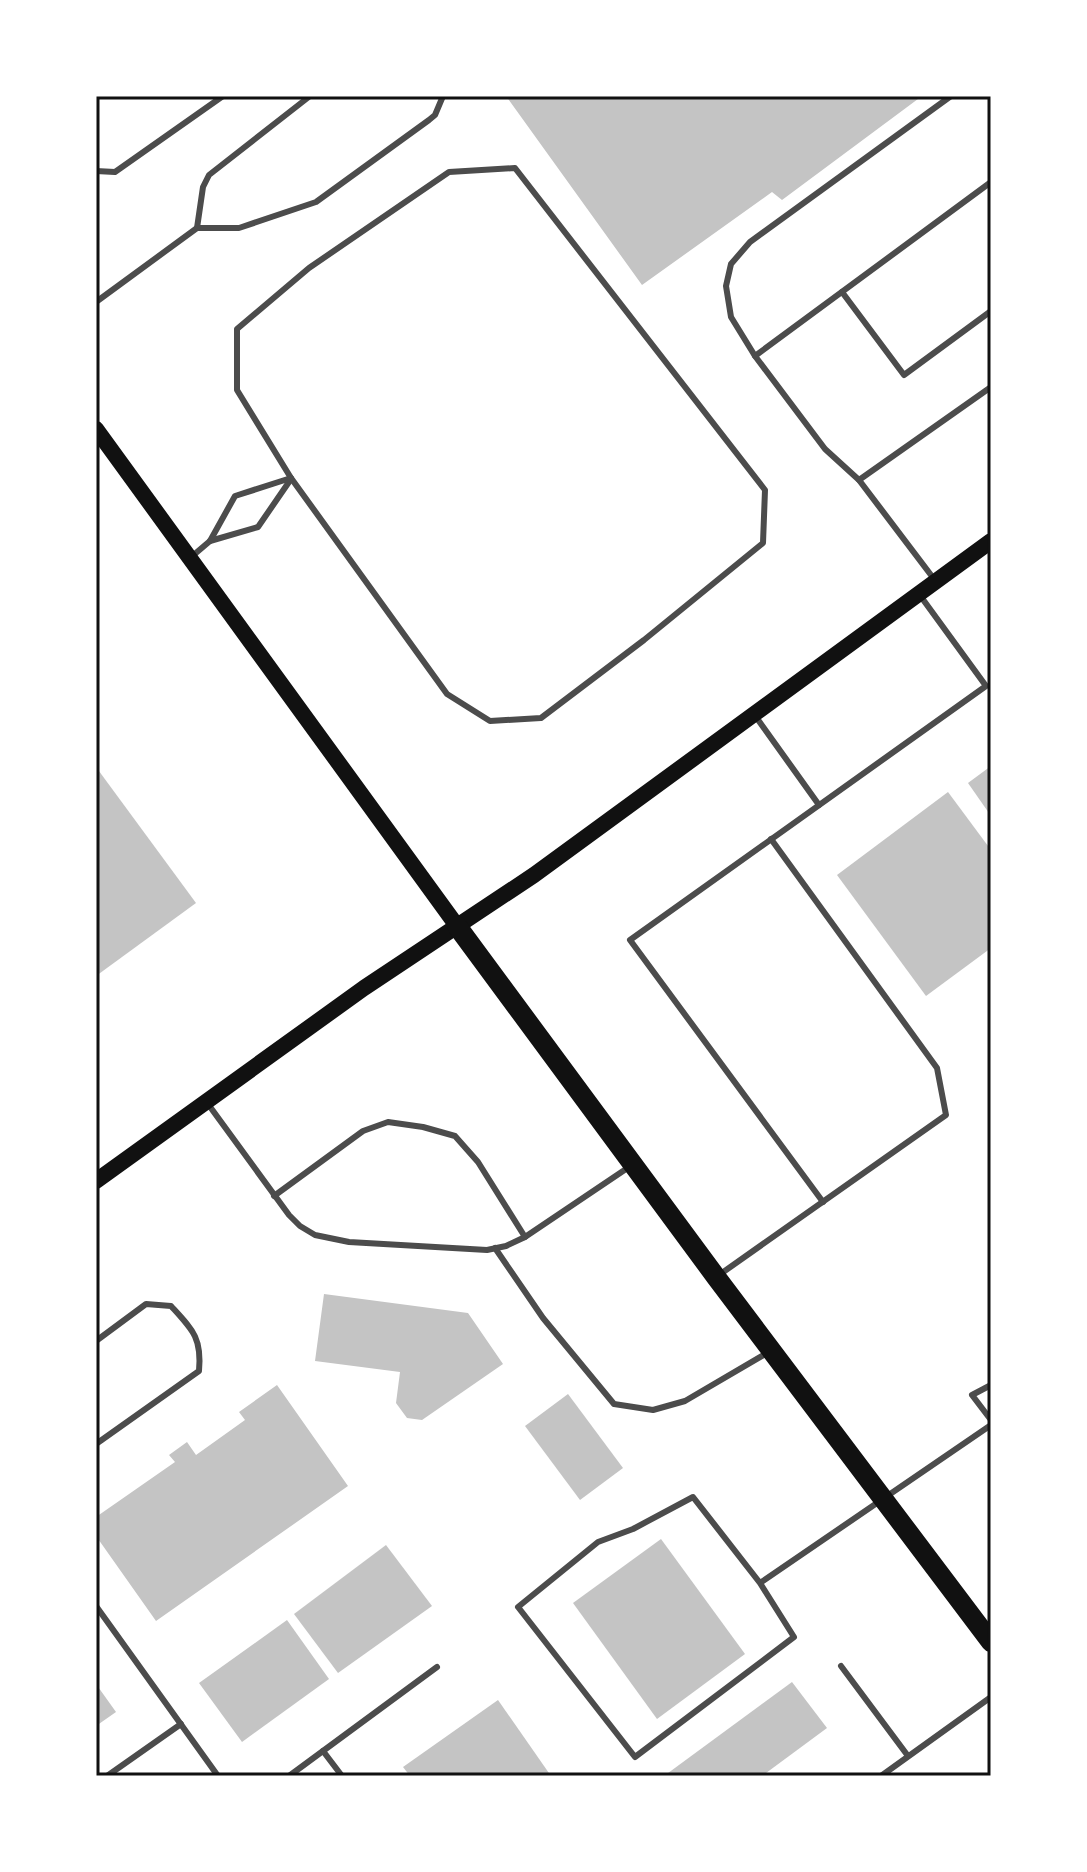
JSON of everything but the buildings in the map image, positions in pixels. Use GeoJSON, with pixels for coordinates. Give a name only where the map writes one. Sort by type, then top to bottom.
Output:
{"type":"FeatureCollection","features":[{"type":"Feature","properties":{"kind":"main road"},"geometry":{"type":"LineString","coordinates":[[96,429],[457,926],[991,1642]]}},
{"type":"Feature","properties":{"kind":"main road"},"geometry":{"type":"LineString","coordinates":[[96,1181],[364,988],[534,875],[991,541]]}},
{"type":"Feature","properties":{"kind":"lane"},"geometry":{"type":"LineString","coordinates":[[96,171],[115,172],[223,96]]}},
{"type":"Feature","properties":{"kind":"lane"},"geometry":{"type":"LineString","coordinates":[[197,228],[203,187],[209,175],[310,96]]}},
{"type":"Feature","properties":{"kind":"lane"},"geometry":{"type":"LineString","coordinates":[[96,302],[197,228],[239,228],[316,202],[435,115],[443,96]]}},
{"type":"Feature","properties":{"kind":"lane"},"geometry":{"type":"LineString","coordinates":[[936,582],[859,480],[825,449],[755,356],[731,317],[726,286],[731,264],[750,242],[951,96]]}},
{"type":"Feature","properties":{"kind":"lane"},"geometry":{"type":"LineString","coordinates":[[515,168],[765,490],[763,543],[644,640],[541,718],[490,721],[447,694],[291,478],[237,390],[237,329],[309,268],[449,172],[515,168]]}},
{"type":"Feature","properties":{"kind":"lane"},"geometry":{"type":"LineString","coordinates":[[755,356],[991,182]]}},
{"type":"Feature","properties":{"kind":"lane"},"geometry":{"type":"LineString","coordinates":[[842,292],[904,375],[991,311]]}},
{"type":"Feature","properties":{"kind":"lane"},"geometry":{"type":"LineString","coordinates":[[859,480],[991,387]]}},
{"type":"Feature","properties":{"kind":"lane"},"geometry":{"type":"LineString","coordinates":[[190,558],[210,541],[235,496],[291,478]]}},
{"type":"Feature","properties":{"kind":"lane"},"geometry":{"type":"LineString","coordinates":[[210,541],[258,527],[291,478]]}},
{"type":"Feature","properties":{"kind":"lane"},"geometry":{"type":"LineString","coordinates":[[823,1202],[630,940],[986,686],[919,594]]}},
{"type":"Feature","properties":{"kind":"lane"},"geometry":{"type":"LineString","coordinates":[[754,714],[819,805]]}},
{"type":"Feature","properties":{"kind":"lane"},"geometry":{"type":"LineString","coordinates":[[716,1277],[946,1115],[937,1068],[771,839]]}},
{"type":"Feature","properties":{"kind":"lane"},"geometry":{"type":"LineString","coordinates":[[206,1101],[274,1196],[300,1226],[315,1235],[349,1242],[495,1248],[525,1237],[633,1164]]}},
{"type":"Feature","properties":{"kind":"lane"},"geometry":{"type":"LineString","coordinates":[[274,1196],[363,1131],[388,1122],[423,1127],[455,1136],[478,1162],[525,1237]]}},
{"type":"Feature","properties":{"kind":"lane"},"geometry":{"type":"LineString","coordinates":[[495,1248],[543,1318],[614,1404],[653,1410],[685,1401],[771,1351]]}},
{"type":"Feature","properties":{"kind":"lane"},"geometry":{"type":"LineString","coordinates":[[96,1341],[146,1304],[171,1306],[191,1327],[201,1347],[199,1371],[96,1444]]}},
{"type":"Feature","properties":{"kind":"lane"},"geometry":{"type":"LineString","coordinates":[[760,1583],[991,1422],[972,1395],[991,1385]]}},
{"type":"Feature","properties":{"kind":"lane"},"geometry":{"type":"LineString","coordinates":[[693,1497],[760,1583],[794,1637],[635,1757],[518,1607],[598,1542],[633,1529],[693,1497]]}},
{"type":"Feature","properties":{"kind":"lane"},"geometry":{"type":"LineString","coordinates":[[96,1606],[218,1776]]}},
{"type":"Feature","properties":{"kind":"lane"},"geometry":{"type":"LineString","coordinates":[[841,1666],[908,1756]]}},
{"type":"Feature","properties":{"kind":"lane"},"geometry":{"type":"LineString","coordinates":[[289,1776],[437,1667]]}},
{"type":"Feature","properties":{"kind":"lane"},"geometry":{"type":"LineString","coordinates":[[881,1776],[991,1697]]}},
{"type":"Feature","properties":{"kind":"lane"},"geometry":{"type":"LineString","coordinates":[[107,1776],[181,1724]]}},
{"type":"Feature","properties":{"kind":"lane"},"geometry":{"type":"LineString","coordinates":[[323,1751],[342,1776]]}}]}
